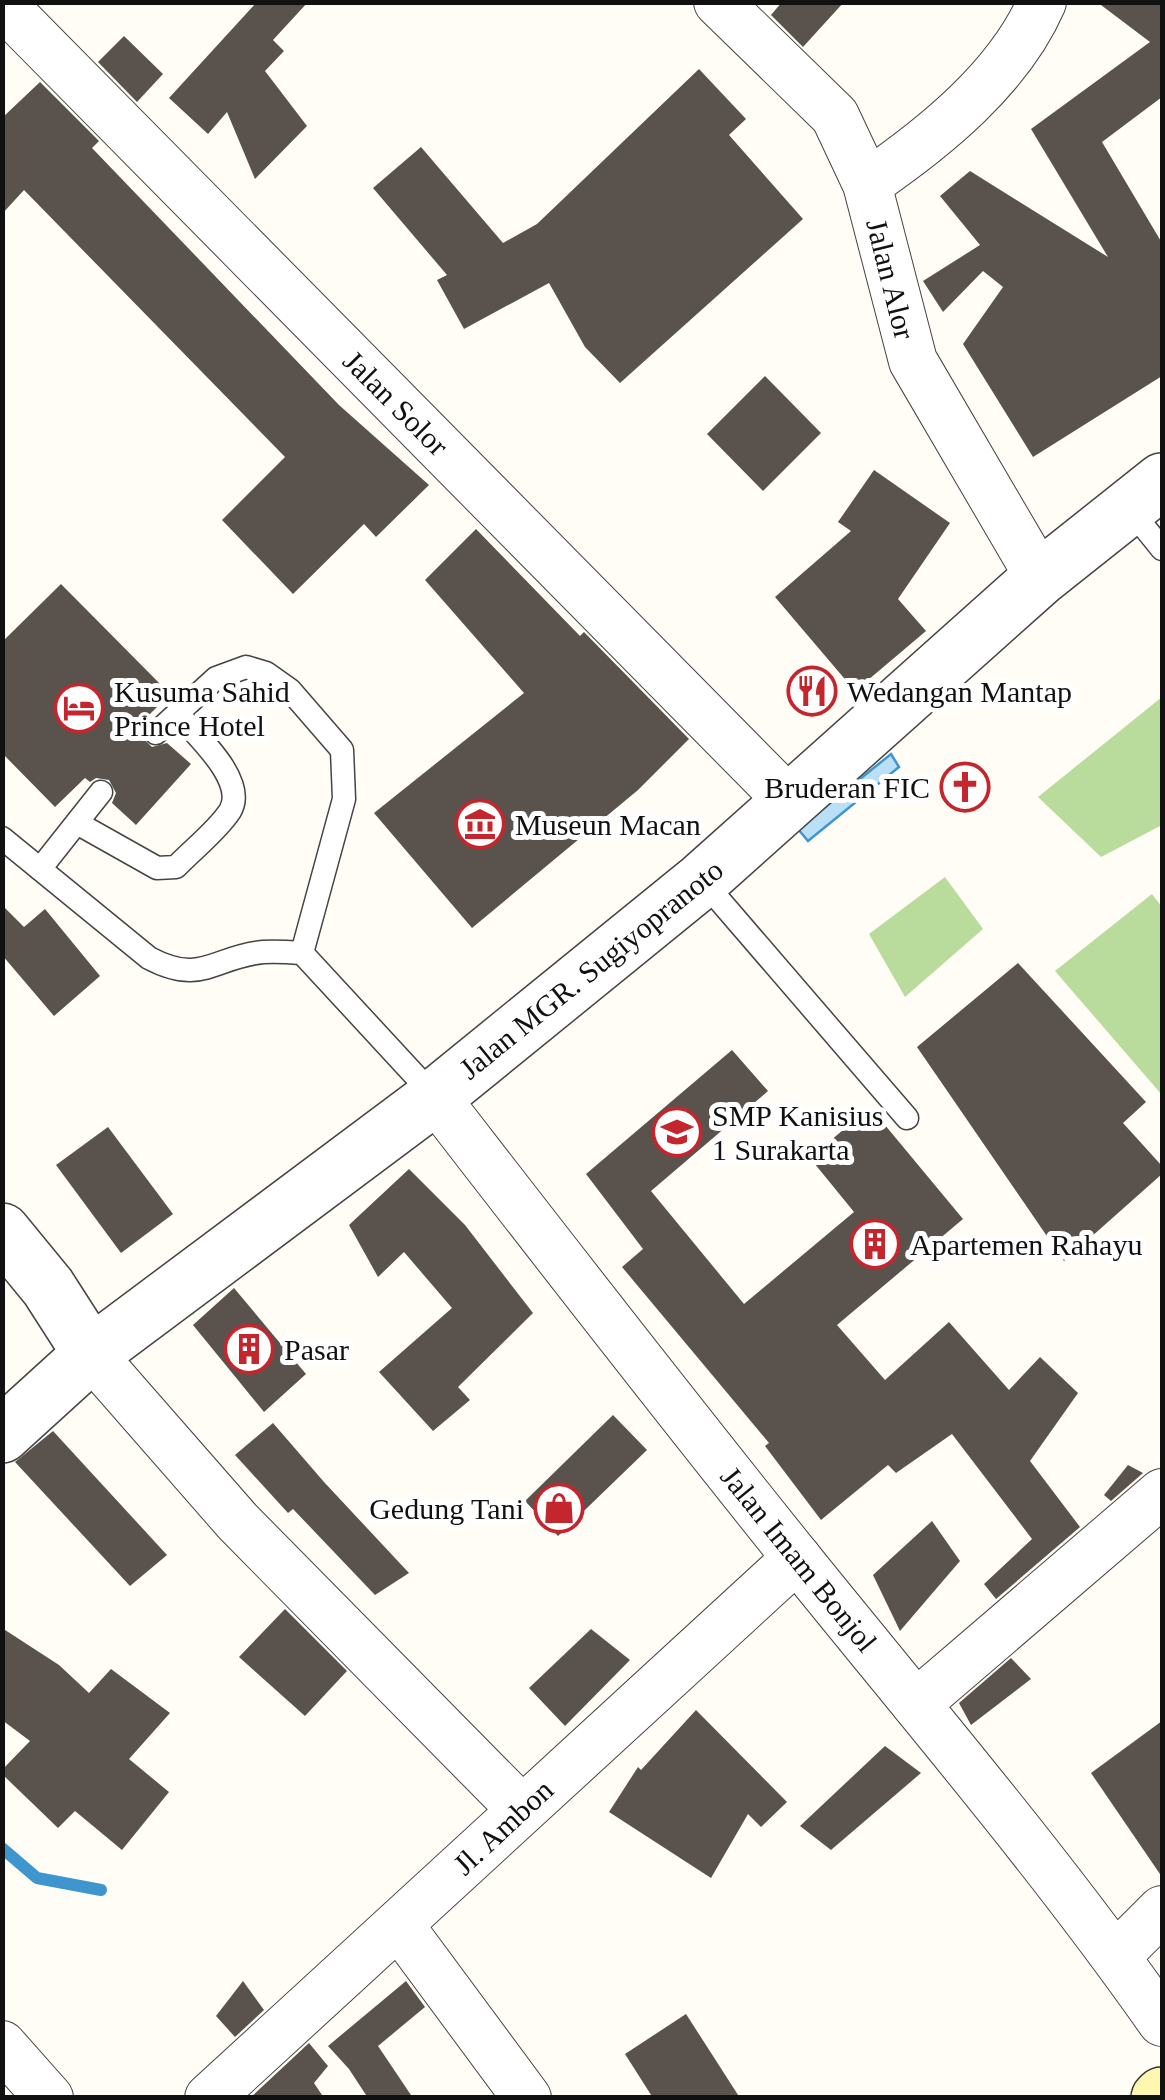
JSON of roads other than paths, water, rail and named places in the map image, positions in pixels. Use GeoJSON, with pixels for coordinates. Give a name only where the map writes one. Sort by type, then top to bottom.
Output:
{"type":"FeatureCollection","features":[{"type":"Feature","properties":{"kind":"street","name":"Jalan Alor"},"geometry":{"type":"LineString","coordinates":[[718,2],[835,116],[867,184],[913,360],[1040,578]]}},
{"type":"Feature","properties":{"kind":"street"},"geometry":{"type":"LineString","coordinates":[[867,184],[942,126],[991,78],[1030,30],[1042,2]]}},
{"type":"Feature","properties":{"kind":"street","name":"Jalan Solor"},"geometry":{"type":"LineString","coordinates":[[2,4],[790,802]]}},
{"type":"Feature","properties":{"kind":"street","name":"Jalan MGR. Sugiyopranoto"},"geometry":{"type":"LineString","coordinates":[[2,1435],[91,1354],[435,1097],[702,880],[1040,578],[1145,494]]}},
{"type":"Feature","properties":{"kind":"street","name":"Jalan Imam Bonjol"},"geometry":{"type":"LineString","coordinates":[[435,1097],[1116,1956],[1162,2022]]}},
{"type":"Feature","properties":{"kind":"street"},"geometry":{"type":"LineString","coordinates":[[2,1231],[48,1287],[91,1354],[238,1522],[522,1810]]}},
{"type":"Feature","properties":{"kind":"street"},"geometry":{"type":"LineString","coordinates":[[916,1704],[1162,1493]]}},
{"type":"Feature","properties":{"kind":"street","name":"Jl. Ambon"},"geometry":{"type":"LineString","coordinates":[[209,2098],[797,1558]]}},
{"type":"Feature","properties":{"kind":"street"},"geometry":{"type":"LineString","coordinates":[[421,1903],[527,2098]]}},
{"type":"Feature","properties":{"kind":"street"},"geometry":{"type":"LineString","coordinates":[[1116,1956],[1162,1910]]}},
{"type":"Feature","properties":{"kind":"lane"},"geometry":{"type":"LineString","coordinates":[[1145,494],[1162,550]]}},
{"type":"Feature","properties":{"kind":"lane"},"geometry":{"type":"LineString","coordinates":[[156,733],[216,678],[246,667],[266,673],[290,690],[342,750],[344,799],[302,953]]}},
{"type":"Feature","properties":{"kind":"lane"},"geometry":{"type":"LineString","coordinates":[[77,823],[165,869],[176,868],[231,810],[234,793],[226,770],[178,714]]}},
{"type":"Feature","properties":{"kind":"lane"},"geometry":{"type":"LineString","coordinates":[[40,869],[101,792]]}},
{"type":"Feature","properties":{"kind":"lane"},"geometry":{"type":"LineString","coordinates":[[2,838],[149,958],[168,968],[197,972],[260,952],[302,953],[435,1097]]}},
{"type":"Feature","properties":{"kind":"lane"},"geometry":{"type":"LineString","coordinates":[[702,880],[907,1118]]}},
{"type":"Feature","properties":{"kind":"water"},"geometry":{"type":"Polygon","coordinates":[[[891,754],[899,767],[808,841],[798,829],[891,754]]]}},
{"type":"Feature","properties":{"kind":"waterway"},"geometry":{"type":"LineString","coordinates":[[2,1848],[37,1878],[101,1890]]}},
{"type":"Feature","properties":{"kind":"place","name":"Wedangan Mantap"},"geometry":{"type":"Point","coordinates":[812,691]}},
{"type":"Feature","properties":{"kind":"place","name":"Kusuma Sahid Prince Hotel"},"geometry":{"type":"Point","coordinates":[79,708]}},
{"type":"Feature","properties":{"kind":"place","name":"Bruderan FIC"},"geometry":{"type":"Point","coordinates":[965,787]}},
{"type":"Feature","properties":{"kind":"place","name":"Museun Macan"},"geometry":{"type":"Point","coordinates":[480,824]}},
{"type":"Feature","properties":{"kind":"place","name":"SMP Kanisius 1 Surakarta"},"geometry":{"type":"Point","coordinates":[677,1132]}},
{"type":"Feature","properties":{"kind":"place","name":"Apartemen Rahayu"},"geometry":{"type":"Point","coordinates":[875,1244]}},
{"type":"Feature","properties":{"kind":"place","name":"Pasar"},"geometry":{"type":"Point","coordinates":[249,1349]}},
{"type":"Feature","properties":{"kind":"place","name":"Gedung Tani"},"geometry":{"type":"Point","coordinates":[559,1508]}}]}
